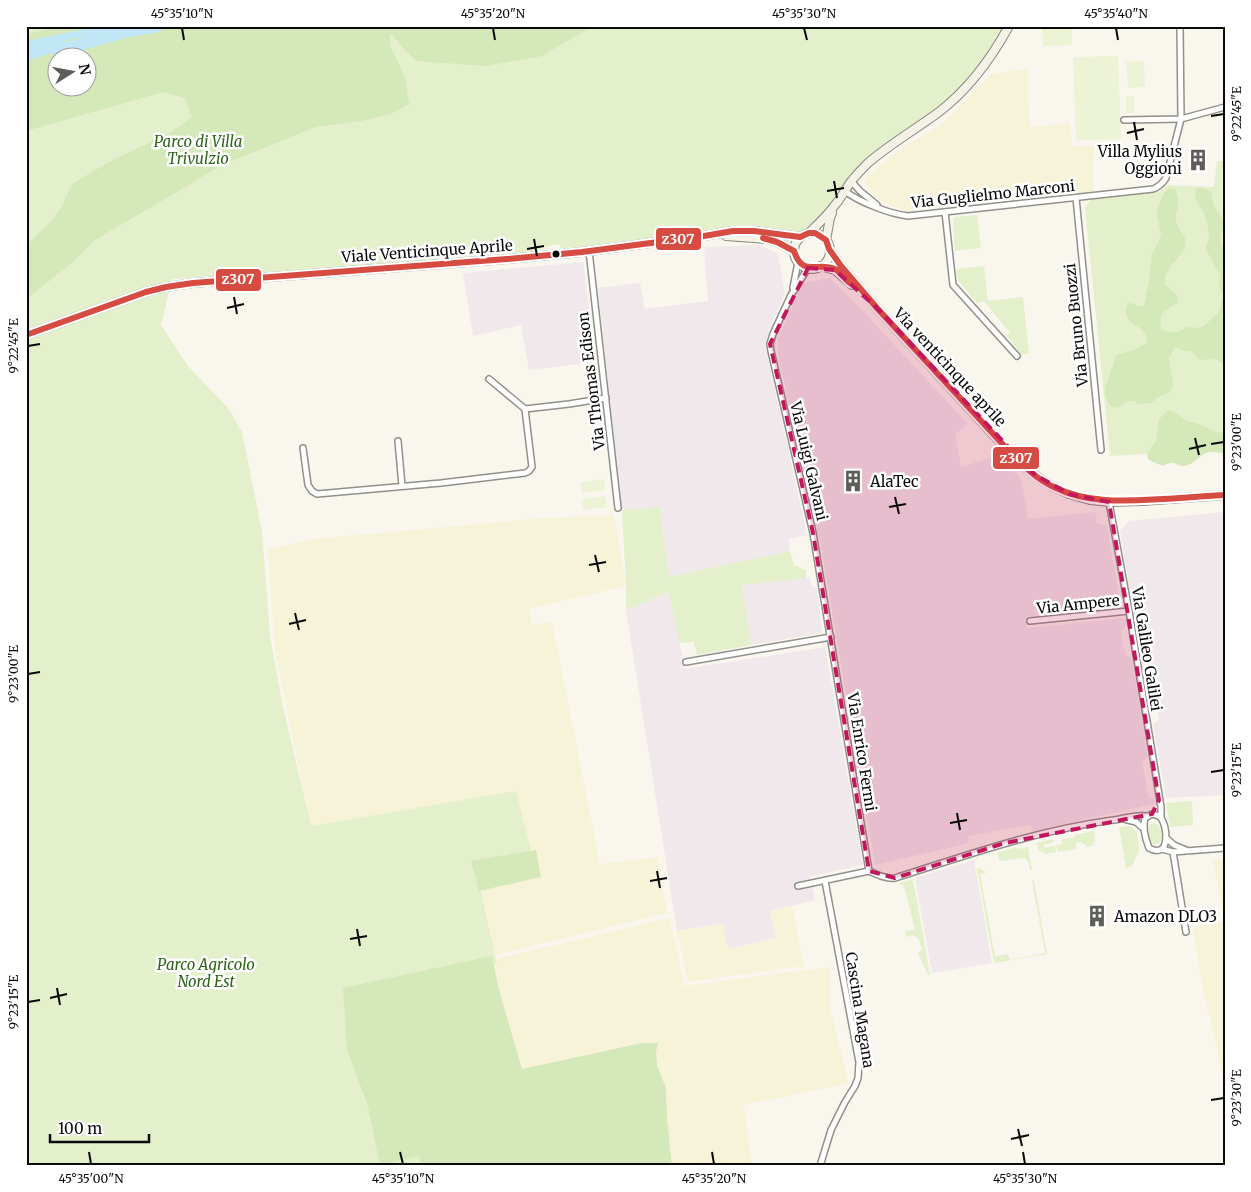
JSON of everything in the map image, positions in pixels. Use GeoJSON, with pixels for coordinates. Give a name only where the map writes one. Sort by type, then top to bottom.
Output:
{"type":"FeatureCollection","features":[{"type":"Feature","properties":{"kind":"street"},"geometry":{"type":"LineString","coordinates":[[836,204],[830,218],[826,240],[829,250],[827,259],[820,266],[808,268],[802,266],[795,257],[794,251],[800,237],[809,233],[824,218],[851,181],[872,160],[940,112],[958,96],[983,69],[1009,26]]}},
{"type":"Feature","properties":{"kind":"street","name":"Via Guglielmo Marconi"},"geometry":{"type":"LineString","coordinates":[[845,191],[860,201],[899,215],[908,216],[1159,187],[1166,178],[1181,119],[1180,26]]}},
{"type":"Feature","properties":{"kind":"street"},"geometry":{"type":"LineString","coordinates":[[1124,120],[1181,119],[1225,107]]}},
{"type":"Feature","properties":{"kind":"street","name":"Via Guglielmo Marconi"},"geometry":{"type":"LineString","coordinates":[[851,181],[881,208]]}},
{"type":"Feature","properties":{"kind":"street","name":"Via Bruno Buozzi"},"geometry":{"type":"LineString","coordinates":[[1076,198],[1101,450]]}},
{"type":"Feature","properties":{"kind":"street"},"geometry":{"type":"LineString","coordinates":[[945,212],[953,285],[1017,356]]}},
{"type":"Feature","properties":{"kind":"street","name":"Viale Venticinque Aprile"},"geometry":{"type":"LineString","coordinates":[[26,335],[160,288],[193,283],[507,259],[589,251],[747,230],[800,237]]}},
{"type":"Feature","properties":{"kind":"street"},"geometry":{"type":"LineString","coordinates":[[809,233],[818,234],[826,240]]}},
{"type":"Feature","properties":{"kind":"street","name":"Viale Venticinque Aprile"},"geometry":{"type":"LineString","coordinates":[[704,236],[758,238],[777,242],[794,251]]}},
{"type":"Feature","properties":{"kind":"street","name":"Via venticinque aprile"},"geometry":{"type":"LineString","coordinates":[[829,250],[877,308],[1005,447],[1034,474],[1052,486],[1069,494],[1090,500],[1109,502],[1134,502],[1225,495]]}},
{"type":"Feature","properties":{"kind":"street","name":"Via Thomas Edison"},"geometry":{"type":"LineString","coordinates":[[589,251],[618,508]]}},
{"type":"Feature","properties":{"kind":"street","name":"Via Luigi Galvani"},"geometry":{"type":"LineString","coordinates":[[791,295],[798,262]]}},
{"type":"Feature","properties":{"kind":"street","name":"Via venticinque aprile"},"geometry":{"type":"LineString","coordinates":[[820,266],[835,270],[877,308]]}},
{"type":"Feature","properties":{"kind":"street","name":"Via Luigi Galvani"},"geometry":{"type":"LineString","coordinates":[[808,268],[791,295],[771,339],[771,351],[813,533],[831,637]]}},
{"type":"Feature","properties":{"kind":"street"},"geometry":{"type":"LineString","coordinates":[[303,448],[308,486],[317,494],[526,473],[532,467],[525,409],[489,379]]}},
{"type":"Feature","properties":{"kind":"street"},"geometry":{"type":"LineString","coordinates":[[525,409],[606,398]]}},
{"type":"Feature","properties":{"kind":"street"},"geometry":{"type":"LineString","coordinates":[[398,441],[402,486]]}},
{"type":"Feature","properties":{"kind":"street","name":"Via Galileo Galilei"},"geometry":{"type":"LineString","coordinates":[[1109,502],[1166,838]]}},
{"type":"Feature","properties":{"kind":"street","name":"Via Ampere"},"geometry":{"type":"LineString","coordinates":[[1030,621],[1129,611]]}},
{"type":"Feature","properties":{"kind":"street"},"geometry":{"type":"LineString","coordinates":[[686,662],[831,637]]}},
{"type":"Feature","properties":{"kind":"street","name":"Via Enrico Fermi"},"geometry":{"type":"LineString","coordinates":[[831,637],[869,871]]}},
{"type":"Feature","properties":{"kind":"street"},"geometry":{"type":"LineString","coordinates":[[1160,800],[1150,815],[1144,820],[1145,838],[1149,848],[1173,852],[1225,848]]}},
{"type":"Feature","properties":{"kind":"street"},"geometry":{"type":"LineString","coordinates":[[798,886],[869,871],[884,877],[896,878],[1005,843],[1140,815],[1155,814],[1161,817]]}},
{"type":"Feature","properties":{"kind":"street"},"geometry":{"type":"LineString","coordinates":[[1123,819],[1136,822],[1144,828]]}},
{"type":"Feature","properties":{"kind":"street"},"geometry":{"type":"LineString","coordinates":[[1162,849],[1166,838]]}},
{"type":"Feature","properties":{"kind":"street"},"geometry":{"type":"LineString","coordinates":[[1166,838],[1174,845],[1186,850]]}},
{"type":"Feature","properties":{"kind":"street"},"geometry":{"type":"LineString","coordinates":[[1173,852],[1186,932]]}},
{"type":"Feature","properties":{"kind":"street","name":"Cascina Magana"},"geometry":{"type":"LineString","coordinates":[[820,1166],[831,1130],[844,1102],[855,1086],[859,1070],[825,881]]}},
{"type":"Feature","properties":{"kind":"highlighted area"},"geometry":{"type":"Polygon","coordinates":[[[808,268],[835,270],[877,308],[1034,474],[1069,494],[1109,502],[1159,800],[1152,814],[1005,843],[895,878],[869,871],[813,533],[770,344],[808,268]]]}},
{"type":"Feature","properties":{"kind":"shaded area"},"geometry":{"type":"Polygon","coordinates":[[[1027,69],[1030,127],[1070,123],[1072,146],[1094,146],[1093,192],[906,211],[888,205],[874,195],[865,184],[866,179],[877,168],[906,145],[942,124],[991,74],[1027,69]]]}},
{"type":"Feature","properties":{"kind":"shaded area"},"geometry":{"type":"Polygon","coordinates":[[[760,245],[778,254],[785,295],[769,329],[766,344],[807,535],[788,539],[790,551],[669,577],[660,507],[622,510],[598,288],[640,283],[645,309],[708,301],[704,247],[760,245]]]}},
{"type":"Feature","properties":{"kind":"shaded area"},"geometry":{"type":"Polygon","coordinates":[[[583,262],[596,362],[529,370],[521,325],[473,336],[463,273],[583,262]]]}},
{"type":"Feature","properties":{"kind":"shaded area"},"geometry":{"type":"Polygon","coordinates":[[[830,278],[968,424],[955,434],[961,467],[997,456],[1021,479],[1028,519],[1096,512],[1097,523],[1107,526],[1120,601],[1026,617],[1027,628],[1125,618],[1126,626],[1121,631],[1125,655],[1131,657],[1132,661],[1148,757],[1142,762],[1149,798],[1155,799],[1153,804],[1033,831],[1030,825],[968,836],[969,843],[875,865],[823,558],[778,354],[778,339],[802,283],[830,278]]]}},
{"type":"Feature","properties":{"kind":"shaded area"},"geometry":{"type":"Polygon","coordinates":[[[1225,512],[1225,795],[1166,798],[1153,725],[1159,720],[1145,644],[1139,644],[1120,531],[1129,521],[1225,512]]]}},
{"type":"Feature","properties":{"kind":"shaded area"},"geometry":{"type":"Polygon","coordinates":[[[614,515],[626,586],[529,609],[532,625],[552,622],[600,864],[658,857],[667,913],[492,956],[343,988],[275,650],[268,549],[314,539],[545,518],[614,515]]]}},
{"type":"Feature","properties":{"kind":"shaded area"},"geometry":{"type":"Polygon","coordinates":[[[810,577],[811,586],[817,588],[822,633],[751,645],[742,585],[810,577]]]}},
{"type":"Feature","properties":{"kind":"shaded area"},"geometry":{"type":"Polygon","coordinates":[[[669,592],[685,669],[825,647],[863,865],[810,876],[815,900],[770,911],[776,938],[728,949],[722,924],[677,931],[626,610],[669,592]]]}},
{"type":"Feature","properties":{"kind":"shaded area"},"geometry":{"type":"Polygon","coordinates":[[[974,860],[992,963],[932,973],[915,878],[974,860]]]}},
{"type":"Feature","properties":{"kind":"shaded area"},"geometry":{"type":"Polygon","coordinates":[[[1213,860],[1225,860],[1225,1074],[1222,1074],[1203,991],[1193,927],[1224,922],[1213,860]]]}},
{"type":"Feature","properties":{"kind":"shaded area"},"geometry":{"type":"Polygon","coordinates":[[[792,905],[804,966],[688,982],[677,931],[722,924],[728,949],[776,938],[770,911],[792,905]]]}},
{"type":"Feature","properties":{"kind":"shaded area"},"geometry":{"type":"Polygon","coordinates":[[[670,918],[684,986],[830,967],[830,1008],[849,1083],[744,1105],[752,1166],[672,1166],[666,1088],[657,1065],[656,1052],[642,1043],[522,1069],[499,990],[493,961],[670,918]]]}},
{"type":"Feature","properties":{"kind":"green space","name":"Parco Agricolo Nord Est"},"geometry":{"type":"Polygon","coordinates":[[[26,26],[1005,26],[994,47],[965,86],[926,118],[884,145],[849,176],[821,218],[812,228],[804,231],[791,233],[746,227],[715,229],[587,247],[561,248],[559,244],[524,254],[172,279],[161,325],[188,366],[228,408],[242,432],[262,532],[273,653],[282,702],[311,826],[516,791],[534,863],[480,888],[497,964],[416,984],[437,1166],[26,1166],[26,26]]]}},
{"type":"Feature","properties":{"kind":"green space","name":"Parco di Villa Trivulzio"},"geometry":{"type":"Polygon","coordinates":[[[63,26],[586,26],[586,30],[542,56],[486,66],[417,61],[390,33],[390,45],[405,78],[409,104],[391,114],[361,121],[315,127],[220,166],[95,240],[71,264],[26,299],[26,245],[50,223],[62,206],[72,184],[107,163],[173,131],[192,117],[185,98],[163,92],[26,131],[26,34],[63,26]]]}},
{"type":"Feature","properties":{"kind":"green space"},"geometry":{"type":"Polygon","coordinates":[[[1072,28],[1072,45],[1043,46],[1042,29],[1072,28]]]}},
{"type":"Feature","properties":{"kind":"green space"},"geometry":{"type":"Polygon","coordinates":[[[1118,56],[1121,139],[1076,140],[1073,57],[1118,56]]]}},
{"type":"Feature","properties":{"kind":"green space"},"geometry":{"type":"Polygon","coordinates":[[[1144,61],[1145,87],[1128,88],[1126,62],[1144,61]]]}},
{"type":"Feature","properties":{"kind":"green space"},"geometry":{"type":"Polygon","coordinates":[[[1126,96],[1134,96],[1134,113],[1126,113],[1126,96]]]}},
{"type":"Feature","properties":{"kind":"green space"},"geometry":{"type":"Polygon","coordinates":[[[1217,161],[1225,161],[1225,449],[1110,456],[1085,207],[1093,198],[1159,192],[1168,185],[1214,187],[1217,161]]]}},
{"type":"Feature","properties":{"kind":"green space"},"geometry":{"type":"Polygon","coordinates":[[[1170,188],[1176,190],[1178,204],[1176,221],[1186,242],[1180,256],[1167,271],[1165,277],[1164,284],[1177,295],[1178,302],[1162,314],[1161,330],[1178,332],[1187,327],[1198,328],[1204,326],[1219,312],[1223,296],[1219,286],[1220,275],[1206,248],[1209,238],[1208,227],[1204,213],[1195,195],[1196,188],[1204,188],[1211,192],[1215,209],[1221,216],[1223,223],[1221,242],[1225,251],[1225,365],[1214,358],[1198,359],[1191,351],[1175,347],[1169,358],[1173,384],[1171,390],[1151,403],[1139,404],[1134,401],[1128,401],[1117,408],[1112,407],[1106,398],[1105,388],[1117,354],[1133,350],[1147,342],[1143,332],[1127,317],[1126,311],[1128,303],[1144,306],[1152,254],[1161,233],[1157,211],[1163,195],[1170,188]]]}},
{"type":"Feature","properties":{"kind":"green space"},"geometry":{"type":"Polygon","coordinates":[[[977,215],[981,248],[955,251],[953,220],[956,217],[977,215]]]}},
{"type":"Feature","properties":{"kind":"green space"},"geometry":{"type":"Polygon","coordinates":[[[984,266],[988,301],[1023,297],[1029,353],[1022,355],[1007,336],[1010,333],[984,301],[977,303],[958,280],[956,269],[984,266]]]}},
{"type":"Feature","properties":{"kind":"green space"},"geometry":{"type":"Polygon","coordinates":[[[1170,410],[1184,420],[1218,433],[1225,431],[1225,453],[1209,452],[1189,465],[1184,466],[1168,463],[1163,466],[1148,459],[1147,454],[1156,441],[1159,420],[1165,412],[1170,410]]]}},
{"type":"Feature","properties":{"kind":"green space"},"geometry":{"type":"Polygon","coordinates":[[[604,479],[605,490],[582,493],[580,482],[604,479]]]}},
{"type":"Feature","properties":{"kind":"green space"},"geometry":{"type":"Polygon","coordinates":[[[605,496],[607,507],[583,510],[582,499],[605,496]]]}},
{"type":"Feature","properties":{"kind":"green space"},"geometry":{"type":"Polygon","coordinates":[[[660,507],[669,577],[790,551],[794,565],[806,570],[806,578],[742,585],[751,645],[697,655],[694,642],[679,643],[669,592],[626,610],[622,510],[660,507]]]}},
{"type":"Feature","properties":{"kind":"green space"},"geometry":{"type":"Polygon","coordinates":[[[1192,801],[1193,825],[1170,827],[1166,803],[1192,801]]]}},
{"type":"Feature","properties":{"kind":"green space"},"geometry":{"type":"Polygon","coordinates":[[[1154,823],[1160,828],[1161,834],[1160,843],[1155,845],[1149,839],[1148,834],[1149,825],[1154,823]]]}},
{"type":"Feature","properties":{"kind":"green space"},"geometry":{"type":"Polygon","coordinates":[[[1130,826],[1137,832],[1139,850],[1132,866],[1126,868],[1119,827],[1130,826]]]}},
{"type":"Feature","properties":{"kind":"green space"},"geometry":{"type":"Polygon","coordinates":[[[1094,831],[1095,840],[1092,846],[1085,847],[1085,844],[1082,844],[1082,842],[1076,843],[1076,849],[1058,852],[1056,845],[1062,844],[1061,840],[1094,831]]]}},
{"type":"Feature","properties":{"kind":"green space"},"geometry":{"type":"Polygon","coordinates":[[[1053,839],[1054,842],[1044,845],[1044,848],[1055,846],[1056,852],[1046,854],[1039,850],[1036,843],[1053,839]]]}},
{"type":"Feature","properties":{"kind":"green space"},"geometry":{"type":"Polygon","coordinates":[[[1016,847],[1017,849],[1028,847],[1032,870],[1030,870],[1028,861],[1024,858],[1000,861],[997,853],[1016,847]]]}},
{"type":"Feature","properties":{"kind":"green space"},"geometry":{"type":"Polygon","coordinates":[[[536,850],[541,877],[479,891],[471,861],[536,850]]]}},
{"type":"Feature","properties":{"kind":"green space"},"geometry":{"type":"Polygon","coordinates":[[[977,868],[986,873],[980,874],[995,956],[1008,954],[1010,960],[1045,953],[1032,881],[1034,880],[1047,954],[994,963],[977,868]]]}},
{"type":"Feature","properties":{"kind":"green space"},"geometry":{"type":"Polygon","coordinates":[[[913,879],[930,975],[928,975],[918,953],[922,950],[919,940],[913,935],[906,937],[905,932],[915,929],[904,885],[900,885],[900,883],[913,879]]]}},
{"type":"Feature","properties":{"kind":"green space"},"geometry":{"type":"Polygon","coordinates":[[[492,956],[499,990],[522,1069],[642,1043],[658,1043],[656,1052],[657,1065],[666,1088],[672,1166],[421,1166],[419,1156],[380,1165],[368,1106],[347,1049],[343,988],[492,956]]]}},
{"type":"Feature","properties":{"kind":"water"},"geometry":{"type":"Polygon","coordinates":[[[100,26],[141,26],[26,48],[26,41],[100,26]]]}},
{"type":"Feature","properties":{"kind":"waterway"},"geometry":{"type":"LineString","coordinates":[[26,55],[47,48],[72,47],[125,32],[157,26]]}},
{"type":"Feature","properties":{"kind":"transit line","name":"z307"},"geometry":{"type":"LineString","coordinates":[[26,335],[146,292],[193,283],[582,252],[733,231],[754,231],[800,237],[809,233],[815,233],[826,240],[829,249],[841,266],[877,308],[1009,451],[1041,480],[1067,492],[1094,499],[1121,501],[1225,495]]}},
{"type":"Feature","properties":{"kind":"transit line","name":"z307"},"geometry":{"type":"LineString","coordinates":[[763,238],[777,242],[794,251],[798,259],[806,266],[835,269],[850,283]]}},
{"type":"Feature","properties":{"kind":"place","name":"Villa Mylius Oggioni"},"geometry":{"type":"Point","coordinates":[1198,160]}},
{"type":"Feature","properties":{"kind":"place","name":"AlaTec"},"geometry":{"type":"Point","coordinates":[853,481]}},
{"type":"Feature","properties":{"kind":"place","name":"Amazon DLO3"},"geometry":{"type":"Point","coordinates":[1097,916]}}]}
